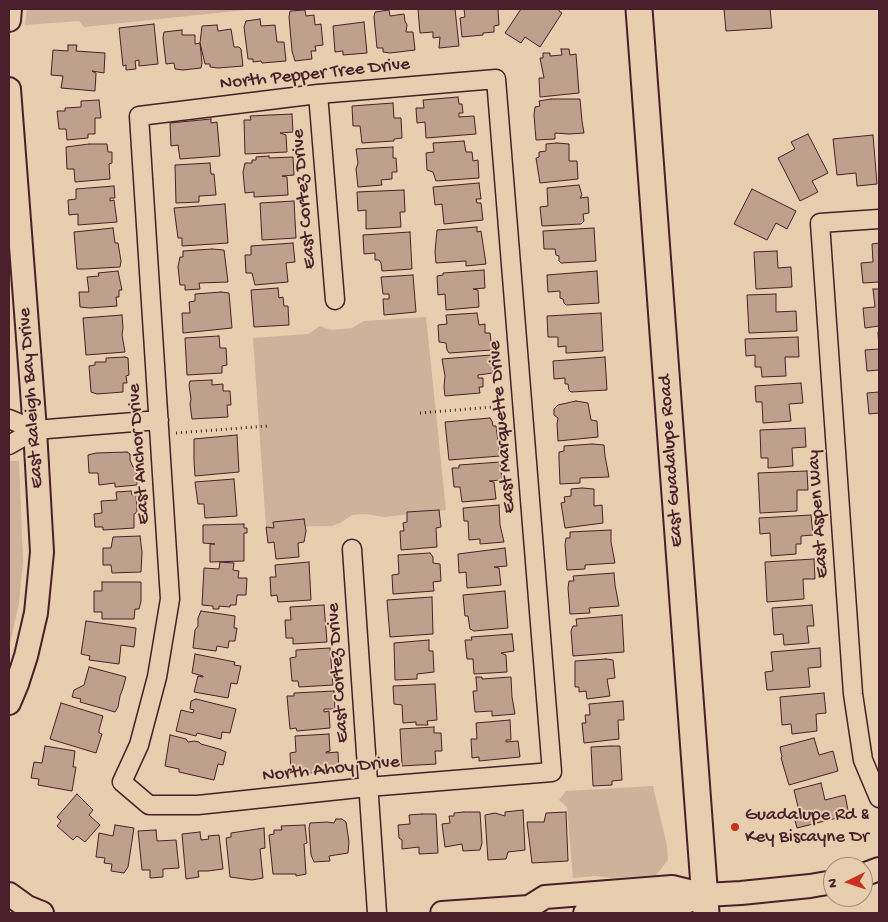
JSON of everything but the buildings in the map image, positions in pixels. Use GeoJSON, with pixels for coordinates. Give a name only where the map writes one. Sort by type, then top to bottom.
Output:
{"type":"FeatureCollection","features":[{"type":"Feature","properties":{"kind":"main road","name":"East Guadalupe Road"},"geometry":{"type":"LineString","coordinates":[[639,9],[705,904]]}},
{"type":"Feature","properties":{"kind":"street"},"geometry":{"type":"LineString","coordinates":[[9,20],[10,9]]}},
{"type":"Feature","properties":{"kind":"street","name":"North Pepper Tree Drive"},"geometry":{"type":"LineString","coordinates":[[139,116],[318,94],[496,79]]}},
{"type":"Feature","properties":{"kind":"street","name":"East Marquette Drive"},"geometry":{"type":"LineString","coordinates":[[496,79],[552,772]]}},
{"type":"Feature","properties":{"kind":"street","name":"East Raleigh Bay Drive"},"geometry":{"type":"LineString","coordinates":[[9,90],[35,430],[42,552],[36,613],[26,656],[9,703]]}},
{"type":"Feature","properties":{"kind":"street","name":"East Cortez Drive"},"geometry":{"type":"LineString","coordinates":[[318,94],[335,300]]}},
{"type":"Feature","properties":{"kind":"street","name":"East Anchor Drive"},"geometry":{"type":"LineString","coordinates":[[122,782],[139,745],[157,677],[170,599],[139,116]]}},
{"type":"Feature","properties":{"kind":"street","name":"East Aspen Way"},"geometry":{"type":"LineString","coordinates":[[879,218],[820,223],[853,694],[863,760],[879,798]]}},
{"type":"Feature","properties":{"kind":"street"},"geometry":{"type":"LineString","coordinates":[[9,419],[35,430]]}},
{"type":"Feature","properties":{"kind":"street"},"geometry":{"type":"LineString","coordinates":[[9,445],[35,430],[159,420]]}},
{"type":"Feature","properties":{"kind":"street","name":"East Cortez Drive"},"geometry":{"type":"LineString","coordinates":[[352,549],[377,913]]}},
{"type":"Feature","properties":{"kind":"street","name":"North Ahoy Drive"},"geometry":{"type":"LineString","coordinates":[[122,782],[149,805],[198,805],[368,787],[552,772]]}},
{"type":"Feature","properties":{"kind":"street"},"geometry":{"type":"LineString","coordinates":[[585,913],[705,904],[741,893],[823,884]]}},
{"type":"Feature","properties":{"kind":"street"},"geometry":{"type":"LineString","coordinates":[[442,913],[535,910],[545,897],[672,887],[705,904]]}},
{"type":"Feature","properties":{"kind":"street"},"geometry":{"type":"LineString","coordinates":[[9,894],[27,907],[42,913]]}},
{"type":"Feature","properties":{"kind":"path"},"geometry":{"type":"LineString","coordinates":[[420,413],[508,406]]}},
{"type":"Feature","properties":{"kind":"path"},"geometry":{"type":"LineString","coordinates":[[176,433],[268,426]]}},
{"type":"Feature","properties":{"kind":"shaded area"},"geometry":{"type":"Polygon","coordinates":[[[27,9],[254,9],[84,27],[79,21],[25,25],[27,9]]]}},
{"type":"Feature","properties":{"kind":"shaded area"},"geometry":{"type":"Polygon","coordinates":[[[426,317],[446,510],[384,517],[365,514],[352,515],[332,526],[266,527],[253,338],[308,334],[320,326],[331,330],[352,328],[364,321],[426,317]]]}},
{"type":"Feature","properties":{"kind":"shaded area"},"geometry":{"type":"Polygon","coordinates":[[[9,461],[19,461],[23,561],[19,603],[9,648],[9,461]]]}},
{"type":"Feature","properties":{"kind":"shaded area"},"geometry":{"type":"Polygon","coordinates":[[[653,786],[667,846],[668,860],[656,875],[573,878],[567,807],[559,800],[566,791],[653,786]]]}},
{"type":"Feature","properties":{"kind":"place","name":"Guadalupe Rd & Key Biscayne Dr"},"geometry":{"type":"Point","coordinates":[735,827]}}]}
